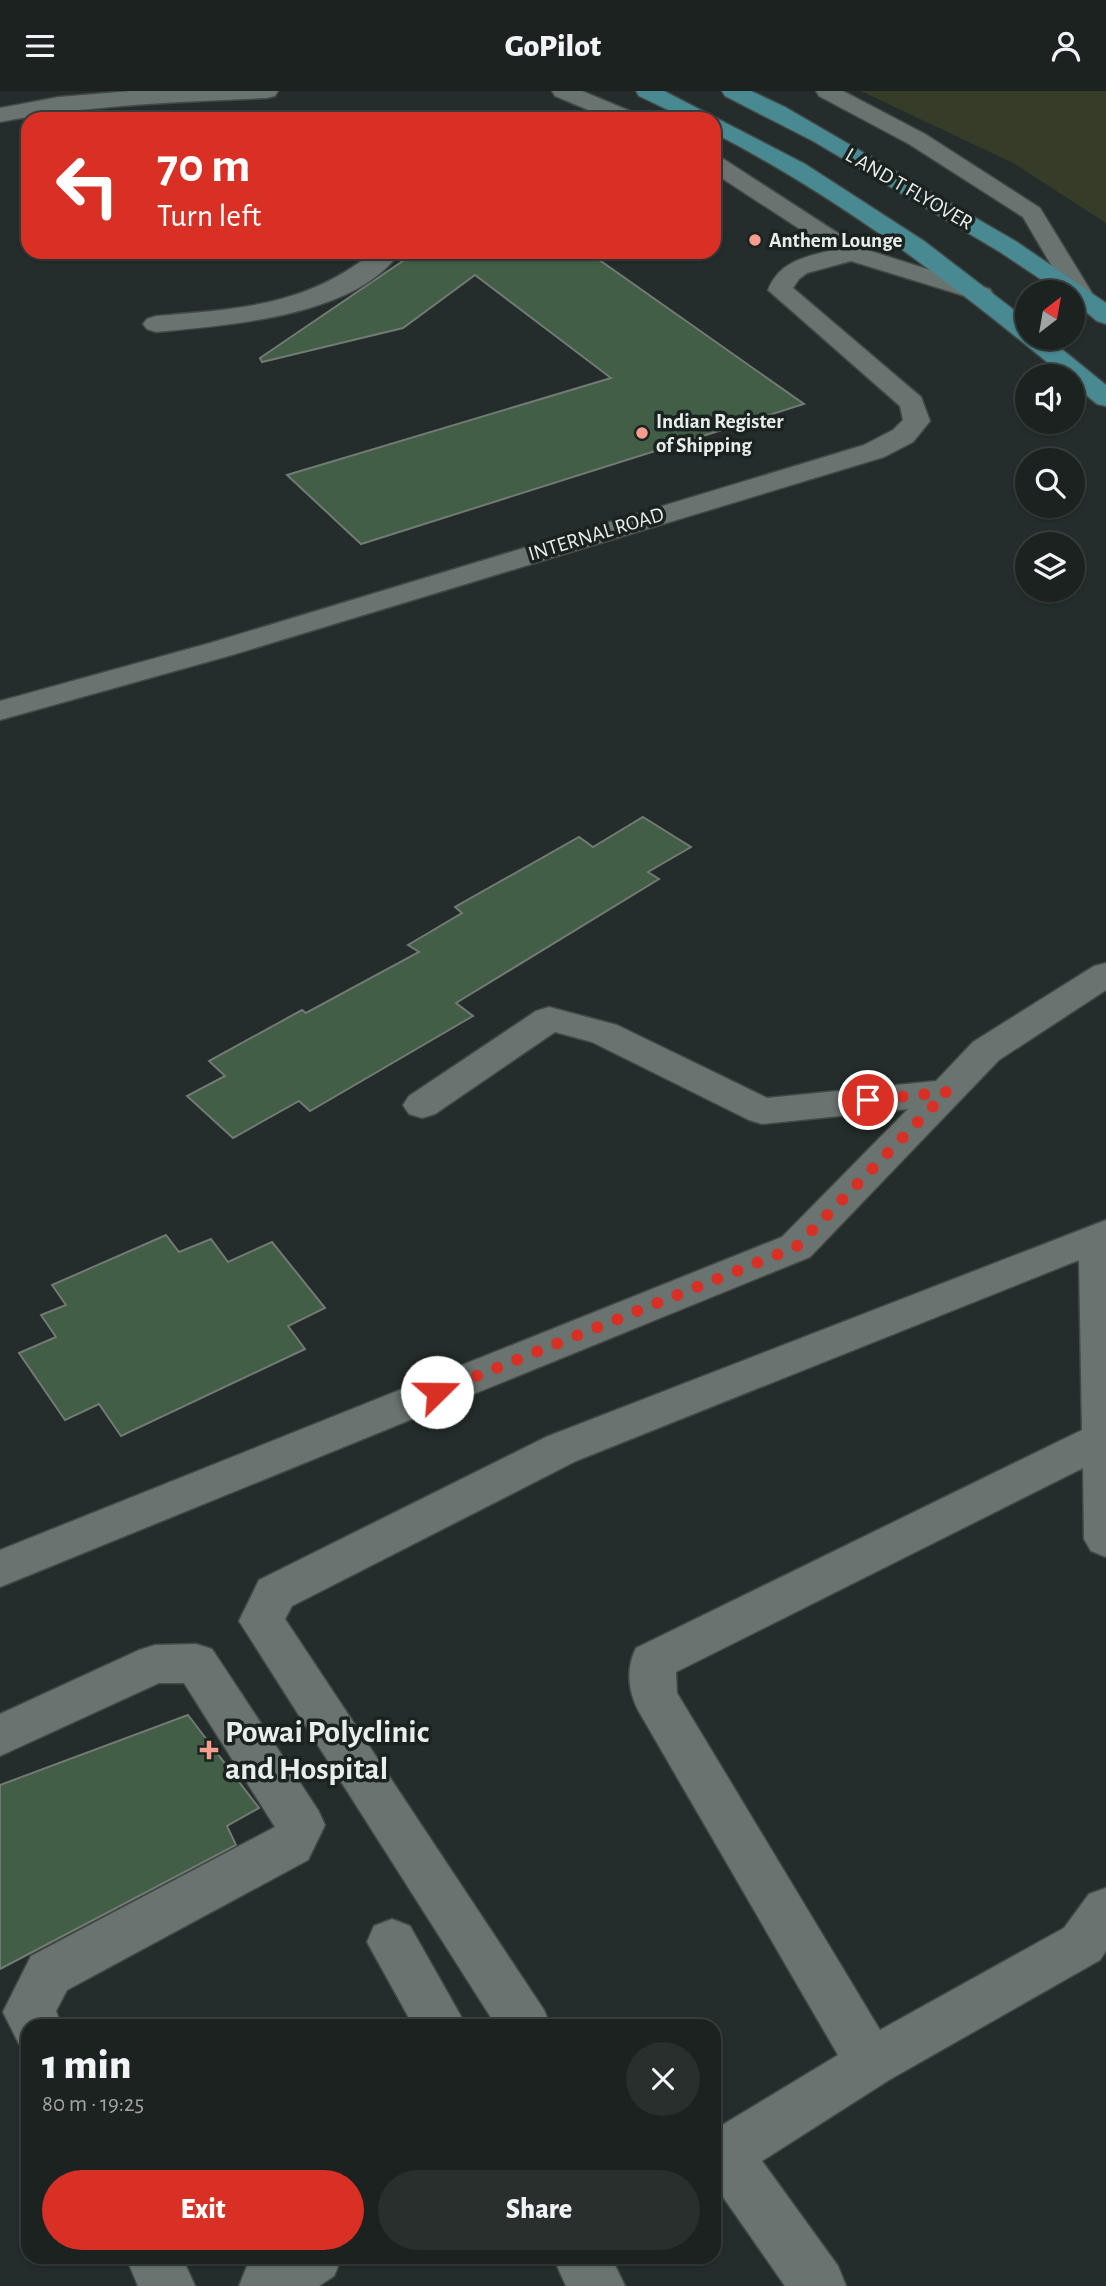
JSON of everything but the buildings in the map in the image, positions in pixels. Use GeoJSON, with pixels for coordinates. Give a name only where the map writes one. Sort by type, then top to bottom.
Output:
{"type":"FeatureCollection","features":[{"type":"Feature","properties":{"kind":"main road"},"geometry":{"type":"LineString","coordinates":[[647,91],[690,112]]}},
{"type":"Feature","properties":{"kind":"main road","name":"L AND T FLYOVER"},"geometry":{"type":"LineString","coordinates":[[733,91],[927,200],[1059,280]]}},
{"type":"Feature","properties":{"kind":"main road","name":"L AND T FLYOVER"},"geometry":{"type":"LineString","coordinates":[[721,127],[750,141],[847,198],[981,294],[1015,323]]}},
{"type":"Feature","properties":{"kind":"main road","name":"L AND T FLYOVER"},"geometry":{"type":"LineString","coordinates":[[1085,297],[1106,316]]}},
{"type":"Feature","properties":{"kind":"main road"},"geometry":{"type":"LineString","coordinates":[[1048,350],[1106,398]]}},
{"type":"Feature","properties":{"kind":"street"},"geometry":{"type":"LineString","coordinates":[[0,114],[60,104],[122,98],[267,91]]}},
{"type":"Feature","properties":{"kind":"street"},"geometry":{"type":"LineString","coordinates":[[563,91],[613,112]]}},
{"type":"Feature","properties":{"kind":"street"},"geometry":{"type":"LineString","coordinates":[[827,91],[917,139],[1032,213],[1072,280]]}},
{"type":"Feature","properties":{"kind":"street"},"geometry":{"type":"LineString","coordinates":[[721,168],[852,253],[981,294]]}},
{"type":"Feature","properties":{"kind":"street","name":"INTERNAL ROAD"},"geometry":{"type":"LineString","coordinates":[[0,711],[221,649],[874,451],[903,436],[917,421],[912,403],[780,290],[782,279],[791,271],[852,253]]}},
{"type":"Feature","properties":{"kind":"street"},"geometry":{"type":"LineString","coordinates":[[156,324],[273,313],[330,294],[381,259]]}},
{"type":"Feature","properties":{"kind":"street"},"geometry":{"type":"LineString","coordinates":[[0,1569],[796,1247],[986,1051],[1106,974]]}},
{"type":"Feature","properties":{"kind":"street"},"geometry":{"type":"LineString","coordinates":[[422,1105],[549,1019],[604,1033],[762,1111],[947,1092]]}},
{"type":"Feature","properties":{"kind":"street"},"geometry":{"type":"LineString","coordinates":[[521,2019],[262,1621],[275,1593],[561,1449],[1102,1236],[1106,1539]]}},
{"type":"Feature","properties":{"kind":"street"},"geometry":{"type":"LineString","coordinates":[[871,2063],[653,1696],[652,1662],[1103,1439]]}},
{"type":"Feature","properties":{"kind":"street"},"geometry":{"type":"LineString","coordinates":[[0,1736],[155,1664],[197,1664],[301,1825],[290,1845],[49,1973],[29,2012],[33,2019]]}},
{"type":"Feature","properties":{"kind":"street"},"geometry":{"type":"LineString","coordinates":[[721,2154],[871,2063],[1082,1944],[1106,1910]]}},
{"type":"Feature","properties":{"kind":"street"},"geometry":{"type":"LineString","coordinates":[[393,1942],[437,2019]]}},
{"type":"Feature","properties":{"kind":"street"},"geometry":{"type":"LineString","coordinates":[[721,2158],[818,2286]]}},
{"type":"Feature","properties":{"kind":"street"},"geometry":{"type":"LineString","coordinates":[[156,2264],[167,2286]]}},
{"type":"Feature","properties":{"kind":"street"},"geometry":{"type":"LineString","coordinates":[[267,2286],[303,2264]]}},
{"type":"Feature","properties":{"kind":"street"},"geometry":{"type":"LineString","coordinates":[[584,2264],[597,2286]]}},
{"type":"Feature","properties":{"kind":"green space"},"geometry":{"type":"Polygon","coordinates":[[[861,91],[1106,91],[1106,223],[1015,164],[861,91]]]}},
{"type":"Feature","properties":{"kind":"place","name":"Anthem Lounge"},"geometry":{"type":"Point","coordinates":[755,240]}},
{"type":"Feature","properties":{"kind":"place","name":"Indian Register of Shipping"},"geometry":{"type":"Point","coordinates":[642,433]}},
{"type":"Feature","properties":{"kind":"place","name":"Powai Polyclinic and Hospital"},"geometry":{"type":"Point","coordinates":[209,1750]}},
{"type":"Feature","properties":{"kind":"route"},"geometry":{"type":"LineString","coordinates":[[437,1392],[796,1247],[947,1092],[868,1100]]}}]}
